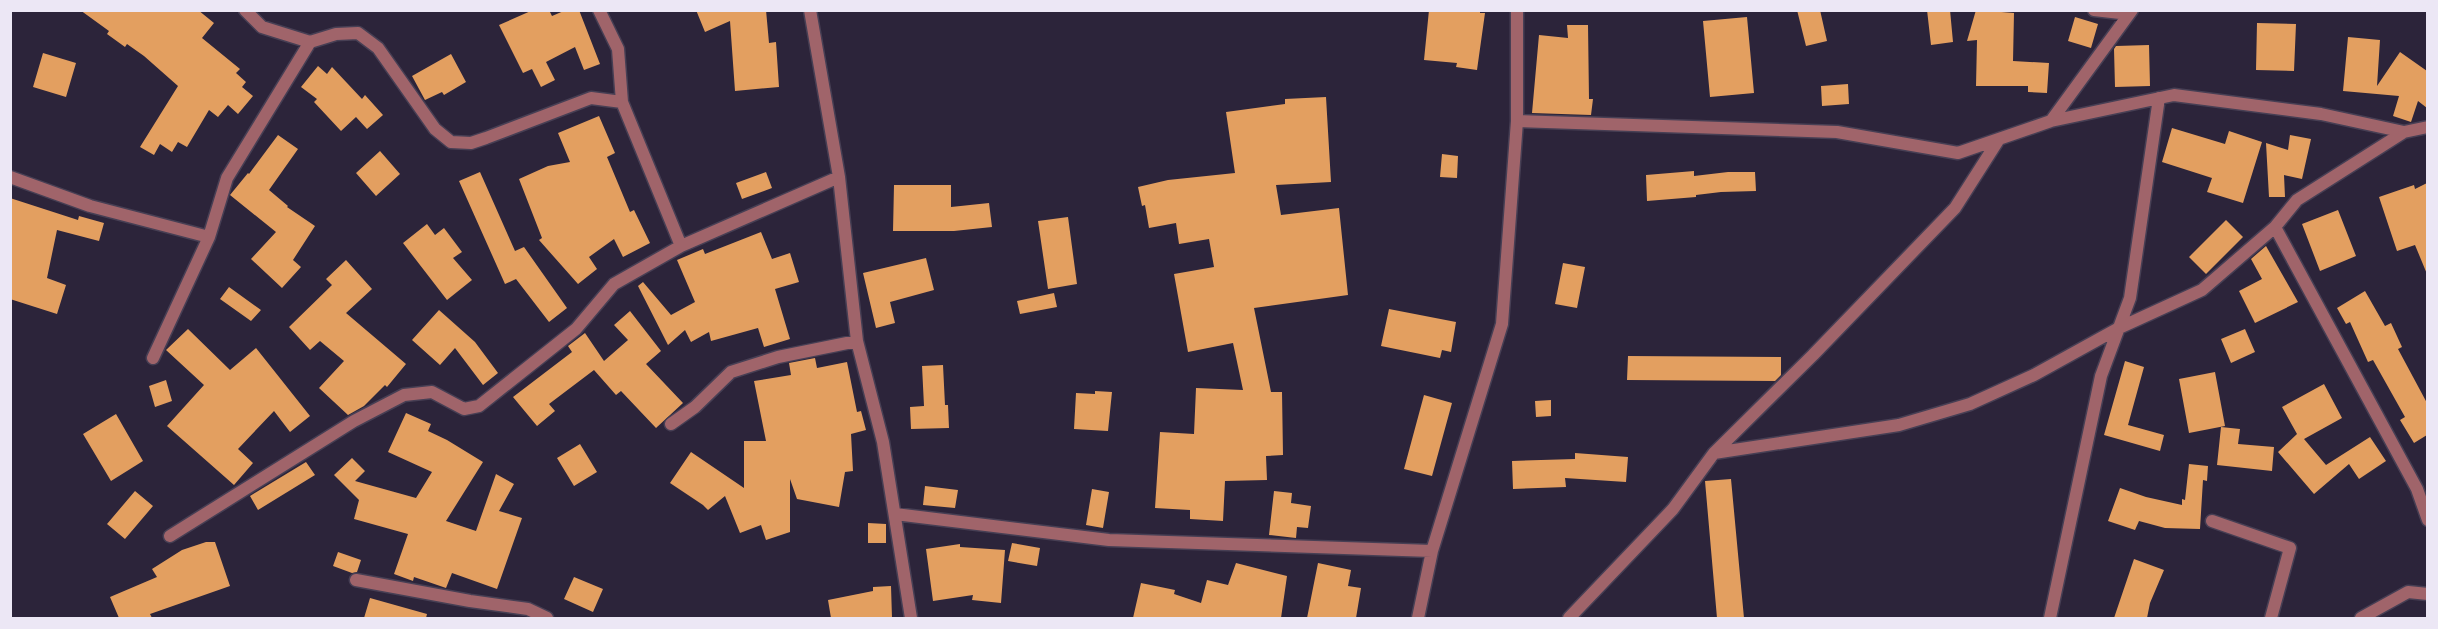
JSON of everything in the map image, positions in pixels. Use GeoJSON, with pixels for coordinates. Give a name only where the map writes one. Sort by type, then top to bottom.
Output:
{"type":"FeatureCollection","features":[{"type":"Feature","properties":{"kind":"street"},"geometry":{"type":"LineString","coordinates":[[245,10],[262,27],[310,42],[336,34],[358,33],[378,48],[435,129],[451,142],[471,142],[486,138],[591,98],[622,102]]}},
{"type":"Feature","properties":{"kind":"street"},"geometry":{"type":"LineString","coordinates":[[599,10],[618,49],[622,102],[681,246]]}},
{"type":"Feature","properties":{"kind":"street"},"geometry":{"type":"LineString","coordinates":[[810,10],[839,177],[857,341],[883,442],[911,618]]}},
{"type":"Feature","properties":{"kind":"street"},"geometry":{"type":"LineString","coordinates":[[1418,618],[1432,551],[1502,324],[1517,121],[1517,10]]}},
{"type":"Feature","properties":{"kind":"street"},"geometry":{"type":"LineString","coordinates":[[2094,10],[2131,12]]}},
{"type":"Feature","properties":{"kind":"street"},"geometry":{"type":"LineString","coordinates":[[2051,122],[2131,12]]}},
{"type":"Feature","properties":{"kind":"street"},"geometry":{"type":"LineString","coordinates":[[153,358],[209,237],[227,178],[310,42]]}},
{"type":"Feature","properties":{"kind":"street"},"geometry":{"type":"LineString","coordinates":[[1517,121],[1836,132],[1959,153],[2051,122],[2174,95],[2321,114],[2404,132]]}},
{"type":"Feature","properties":{"kind":"street"},"geometry":{"type":"LineString","coordinates":[[2050,618],[2101,376],[2130,298],[2159,98]]}},
{"type":"Feature","properties":{"kind":"street"},"geometry":{"type":"LineString","coordinates":[[1714,453],[1899,425],[1970,404],[2034,375],[2119,328],[2202,290],[2275,227],[2297,200],[2404,132],[2427,127]]}},
{"type":"Feature","properties":{"kind":"street"},"geometry":{"type":"LineString","coordinates":[[1569,618],[1673,509],[1714,453],[1813,355],[1955,208],[1999,139]]}},
{"type":"Feature","properties":{"kind":"street"},"geometry":{"type":"LineString","coordinates":[[10,177],[90,206],[209,237]]}},
{"type":"Feature","properties":{"kind":"street"},"geometry":{"type":"LineString","coordinates":[[170,536],[354,421],[404,395],[432,392],[464,409],[479,406],[576,329],[614,284],[681,246],[839,177]]}},
{"type":"Feature","properties":{"kind":"street"},"geometry":{"type":"LineString","coordinates":[[2275,227],[2417,489],[2427,520]]}},
{"type":"Feature","properties":{"kind":"street"},"geometry":{"type":"LineString","coordinates":[[671,424],[695,407],[731,372],[778,357],[857,341]]}},
{"type":"Feature","properties":{"kind":"street"},"geometry":{"type":"LineString","coordinates":[[895,514],[1109,540],[1432,551]]}},
{"type":"Feature","properties":{"kind":"street"},"geometry":{"type":"LineString","coordinates":[[2212,521],[2290,548],[2271,618]]}},
{"type":"Feature","properties":{"kind":"street"},"geometry":{"type":"LineString","coordinates":[[356,580],[528,609],[547,618]]}},
{"type":"Feature","properties":{"kind":"street"},"geometry":{"type":"LineString","coordinates":[[2361,618],[2408,592],[2427,594]]}},
{"type":"Feature","properties":{"kind":"building"},"geometry":{"type":"Polygon","coordinates":[[[80,10],[198,10],[214,23],[202,38],[240,69],[236,73],[246,82],[242,87],[253,96],[238,114],[228,105],[218,117],[209,110],[187,147],[178,142],[172,152],[160,144],[154,155],[140,147],[178,86],[144,56],[127,44],[125,47],[107,34],[109,31],[80,10]]]}},
{"type":"Feature","properties":{"kind":"building"},"geometry":{"type":"Polygon","coordinates":[[[533,10],[549,10],[552,16],[566,10],[579,10],[600,64],[584,70],[575,47],[546,62],[555,80],[541,87],[532,69],[523,73],[499,25],[533,10]]]}},
{"type":"Feature","properties":{"kind":"building"},"geometry":{"type":"Polygon","coordinates":[[[696,10],[766,10],[769,43],[776,42],[779,87],[735,91],[730,21],[705,32],[696,10]]]}},
{"type":"Feature","properties":{"kind":"building"},"geometry":{"type":"Polygon","coordinates":[[[1429,10],[1480,10],[1480,13],[1485,13],[1477,70],[1456,67],[1457,63],[1424,60],[1429,10]]]}},
{"type":"Feature","properties":{"kind":"building"},"geometry":{"type":"Polygon","coordinates":[[[1797,10],[1820,10],[1827,41],[1806,46],[1797,10]]]}},
{"type":"Feature","properties":{"kind":"building"},"geometry":{"type":"Polygon","coordinates":[[[1927,10],[1950,10],[1953,42],[1931,45],[1927,10]]]}},
{"type":"Feature","properties":{"kind":"building"},"geometry":{"type":"Polygon","coordinates":[[[1976,10],[2014,13],[2013,61],[2049,63],[2047,93],[2028,92],[2028,86],[1976,86],[1977,40],[1967,41],[1976,10]]]}},
{"type":"Feature","properties":{"kind":"building"},"geometry":{"type":"Polygon","coordinates":[[[1747,17],[1754,93],[1710,97],[1703,21],[1747,17]]]}},
{"type":"Feature","properties":{"kind":"building"},"geometry":{"type":"Polygon","coordinates":[[[2075,17],[2098,24],[2091,48],[2068,41],[2075,17]]]}},
{"type":"Feature","properties":{"kind":"building"},"geometry":{"type":"Polygon","coordinates":[[[2257,23],[2296,24],[2294,71],[2256,70],[2257,23]]]}},
{"type":"Feature","properties":{"kind":"building"},"geometry":{"type":"Polygon","coordinates":[[[1567,25],[1588,25],[1589,99],[1593,99],[1591,115],[1532,113],[1539,35],[1568,38],[1567,25]]]}},
{"type":"Feature","properties":{"kind":"building"},"geometry":{"type":"Polygon","coordinates":[[[2348,37],[2380,40],[2377,86],[2400,52],[2427,71],[2427,108],[2418,101],[2411,122],[2393,116],[2399,96],[2343,91],[2348,37]]]}},
{"type":"Feature","properties":{"kind":"building"},"geometry":{"type":"Polygon","coordinates":[[[2149,45],[2150,86],[2115,87],[2114,49],[2116,46],[2149,45]]]}},
{"type":"Feature","properties":{"kind":"building"},"geometry":{"type":"Polygon","coordinates":[[[43,53],[76,63],[66,97],[33,87],[43,53]]]}},
{"type":"Feature","properties":{"kind":"building"},"geometry":{"type":"Polygon","coordinates":[[[451,54],[466,82],[444,95],[442,92],[425,100],[412,76],[451,54]]]}},
{"type":"Feature","properties":{"kind":"building"},"geometry":{"type":"Polygon","coordinates":[[[318,66],[327,74],[332,67],[362,99],[365,95],[383,115],[367,129],[356,117],[341,131],[314,102],[317,99],[301,87],[318,66]]]}},
{"type":"Feature","properties":{"kind":"building"},"geometry":{"type":"Polygon","coordinates":[[[1848,84],[1849,104],[1822,106],[1821,86],[1848,84]]]}},
{"type":"Feature","properties":{"kind":"building"},"geometry":{"type":"Polygon","coordinates":[[[1326,97],[1331,182],[1276,185],[1281,215],[1339,208],[1348,295],[1254,308],[1271,392],[1282,392],[1283,455],[1266,456],[1267,480],[1225,481],[1223,521],[1190,519],[1190,510],[1155,508],[1160,432],[1194,434],[1196,388],[1243,390],[1233,343],[1188,352],[1174,274],[1214,267],[1209,239],[1179,244],[1176,223],[1149,228],[1145,205],[1142,206],[1138,187],[1168,180],[1235,173],[1226,112],[1285,104],[1285,99],[1326,97]]]}},
{"type":"Feature","properties":{"kind":"building"},"geometry":{"type":"Polygon","coordinates":[[[599,116],[615,153],[607,157],[630,212],[634,210],[650,243],[623,257],[614,239],[589,257],[597,269],[578,284],[539,240],[542,238],[519,179],[548,166],[570,162],[558,133],[599,116]]]}},
{"type":"Feature","properties":{"kind":"building"},"geometry":{"type":"Polygon","coordinates":[[[2172,128],[2225,144],[2229,131],[2262,142],[2243,203],[2207,192],[2212,178],[2162,162],[2172,128]]]}},
{"type":"Feature","properties":{"kind":"building"},"geometry":{"type":"Polygon","coordinates":[[[278,135],[298,149],[269,190],[287,207],[315,226],[293,260],[301,267],[282,288],[251,259],[276,232],[230,195],[278,135]]]}},
{"type":"Feature","properties":{"kind":"building"},"geometry":{"type":"Polygon","coordinates":[[[2290,135],[2311,139],[2302,179],[2284,175],[2285,197],[2269,197],[2266,143],[2288,150],[2290,135]]]}},
{"type":"Feature","properties":{"kind":"building"},"geometry":{"type":"Polygon","coordinates":[[[380,151],[400,174],[376,196],[356,173],[380,151]]]}},
{"type":"Feature","properties":{"kind":"building"},"geometry":{"type":"Polygon","coordinates":[[[1442,154],[1458,156],[1457,178],[1440,177],[1442,154]]]}},
{"type":"Feature","properties":{"kind":"building"},"geometry":{"type":"Polygon","coordinates":[[[1694,171],[1694,176],[1755,172],[1756,191],[1721,192],[1696,195],[1696,197],[1647,201],[1646,175],[1694,171]]]}},
{"type":"Feature","properties":{"kind":"building"},"geometry":{"type":"Polygon","coordinates":[[[480,172],[515,251],[524,247],[567,308],[549,322],[516,279],[505,284],[459,181],[480,172]]]}},
{"type":"Feature","properties":{"kind":"building"},"geometry":{"type":"Polygon","coordinates":[[[766,172],[772,188],[742,199],[736,183],[766,172]]]}},
{"type":"Feature","properties":{"kind":"building"},"geometry":{"type":"Polygon","coordinates":[[[2427,183],[2427,274],[2415,245],[2397,251],[2379,197],[2414,185],[2415,189],[2427,183]]]}},
{"type":"Feature","properties":{"kind":"building"},"geometry":{"type":"Polygon","coordinates":[[[894,185],[951,185],[951,207],[989,203],[992,227],[954,231],[893,231],[894,185]]]}},
{"type":"Feature","properties":{"kind":"building"},"geometry":{"type":"Polygon","coordinates":[[[10,198],[78,220],[79,216],[104,223],[99,241],[57,230],[47,278],[66,285],[57,314],[10,299],[10,198]]]}},
{"type":"Feature","properties":{"kind":"building"},"geometry":{"type":"Polygon","coordinates":[[[2338,210],[2356,256],[2320,271],[2302,224],[2338,210]]]}},
{"type":"Feature","properties":{"kind":"building"},"geometry":{"type":"Polygon","coordinates":[[[1068,217],[1077,284],[1048,289],[1038,221],[1068,217]]]}},
{"type":"Feature","properties":{"kind":"building"},"geometry":{"type":"Polygon","coordinates":[[[2226,220],[2243,237],[2206,274],[2189,257],[2226,220]]]}},
{"type":"Feature","properties":{"kind":"building"},"geometry":{"type":"Polygon","coordinates":[[[427,224],[435,235],[444,228],[462,252],[453,258],[472,280],[447,300],[403,243],[427,224]]]}},
{"type":"Feature","properties":{"kind":"building"},"geometry":{"type":"Polygon","coordinates":[[[761,232],[772,259],[790,253],[799,282],[775,289],[790,339],[764,347],[758,328],[711,341],[709,332],[691,342],[685,330],[668,345],[638,286],[643,282],[671,315],[695,302],[677,260],[703,249],[705,254],[761,232]]]}},
{"type":"Feature","properties":{"kind":"building"},"geometry":{"type":"Polygon","coordinates":[[[2266,246],[2298,302],[2255,323],[2239,291],[2262,279],[2251,259],[2266,246]]]}},
{"type":"Feature","properties":{"kind":"building"},"geometry":{"type":"Polygon","coordinates":[[[926,258],[934,290],[890,302],[895,323],[876,328],[863,273],[926,258]]]}},
{"type":"Feature","properties":{"kind":"building"},"geometry":{"type":"Polygon","coordinates":[[[346,260],[372,289],[346,313],[406,364],[387,387],[385,385],[364,406],[348,415],[319,388],[344,361],[320,341],[310,350],[289,327],[332,285],[326,279],[346,260]]]}},
{"type":"Feature","properties":{"kind":"building"},"geometry":{"type":"Polygon","coordinates":[[[1563,263],[1585,267],[1577,308],[1555,304],[1563,263]]]}},
{"type":"Feature","properties":{"kind":"building"},"geometry":{"type":"Polygon","coordinates":[[[229,287],[261,310],[251,321],[220,299],[229,287]]]}},
{"type":"Feature","properties":{"kind":"building"},"geometry":{"type":"Polygon","coordinates":[[[2365,291],[2385,326],[2391,323],[2402,347],[2398,349],[2427,403],[2427,435],[2414,443],[2400,420],[2405,417],[2373,360],[2368,362],[2350,322],[2346,324],[2337,308],[2365,291]]]}},
{"type":"Feature","properties":{"kind":"building"},"geometry":{"type":"Polygon","coordinates":[[[1054,293],[1057,307],[1020,314],[1017,301],[1054,293]]]}},
{"type":"Feature","properties":{"kind":"building"},"geometry":{"type":"Polygon","coordinates":[[[1389,309],[1456,322],[1451,352],[1442,350],[1440,358],[1381,346],[1389,309]]]}},
{"type":"Feature","properties":{"kind":"building"},"geometry":{"type":"Polygon","coordinates":[[[439,310],[475,342],[498,373],[483,385],[455,348],[440,365],[412,340],[439,310]]]}},
{"type":"Feature","properties":{"kind":"building"},"geometry":{"type":"Polygon","coordinates":[[[630,311],[661,351],[646,364],[683,403],[656,428],[621,391],[616,395],[594,370],[549,404],[555,411],[537,426],[513,397],[572,352],[568,346],[585,333],[604,361],[628,340],[614,325],[630,311]]]}},
{"type":"Feature","properties":{"kind":"building"},"geometry":{"type":"Polygon","coordinates":[[[188,329],[230,370],[256,348],[310,416],[290,432],[274,411],[238,449],[253,463],[234,485],[167,426],[204,385],[166,350],[188,329]]]}},
{"type":"Feature","properties":{"kind":"building"},"geometry":{"type":"Polygon","coordinates":[[[2245,329],[2255,352],[2231,363],[2221,339],[2245,329]]]}},
{"type":"Feature","properties":{"kind":"building"},"geometry":{"type":"Polygon","coordinates":[[[1628,356],[1781,357],[1781,375],[1775,381],[1627,380],[1628,356]]]}},
{"type":"Feature","properties":{"kind":"building"},"geometry":{"type":"Polygon","coordinates":[[[815,358],[817,368],[847,362],[857,412],[861,411],[866,430],[851,434],[853,471],[845,472],[839,507],[797,499],[790,479],[790,532],[766,540],[761,525],[740,533],[725,496],[708,510],[670,483],[691,452],[744,488],[744,441],[766,441],[754,381],[791,375],[789,363],[815,358]]]}},
{"type":"Feature","properties":{"kind":"building"},"geometry":{"type":"Polygon","coordinates":[[[2125,361],[2144,367],[2128,425],[2164,435],[2160,451],[2104,435],[2125,361]]]}},
{"type":"Feature","properties":{"kind":"building"},"geometry":{"type":"Polygon","coordinates":[[[943,365],[945,405],[948,405],[949,428],[911,429],[910,407],[924,406],[922,366],[943,365]]]}},
{"type":"Feature","properties":{"kind":"building"},"geometry":{"type":"Polygon","coordinates":[[[2215,372],[2225,426],[2189,433],[2179,379],[2215,372]]]}},
{"type":"Feature","properties":{"kind":"building"},"geometry":{"type":"Polygon","coordinates":[[[166,380],[172,401],[155,407],[149,386],[166,380]]]}},
{"type":"Feature","properties":{"kind":"building"},"geometry":{"type":"Polygon","coordinates":[[[2324,384],[2342,418],[2304,439],[2326,465],[2370,437],[2386,461],[2359,479],[2349,464],[2314,494],[2278,452],[2297,434],[2282,407],[2324,384]]]}},
{"type":"Feature","properties":{"kind":"building"},"geometry":{"type":"Polygon","coordinates":[[[1095,391],[1112,392],[1108,431],[1074,429],[1076,393],[1095,394],[1095,391]]]}},
{"type":"Feature","properties":{"kind":"building"},"geometry":{"type":"Polygon","coordinates":[[[1424,395],[1452,403],[1432,476],[1404,469],[1424,395]]]}},
{"type":"Feature","properties":{"kind":"building"},"geometry":{"type":"Polygon","coordinates":[[[1551,400],[1551,416],[1536,417],[1535,401],[1551,400]]]}},
{"type":"Feature","properties":{"kind":"building"},"geometry":{"type":"Polygon","coordinates":[[[406,413],[431,424],[428,431],[483,462],[446,521],[476,531],[496,474],[514,484],[499,511],[522,518],[497,589],[452,573],[446,588],[414,577],[413,581],[394,574],[408,534],[354,519],[359,500],[334,475],[352,458],[365,471],[355,481],[416,498],[432,472],[388,452],[406,413]]]}},
{"type":"Feature","properties":{"kind":"building"},"geometry":{"type":"Polygon","coordinates":[[[116,414],[143,461],[111,481],[83,434],[116,414]]]}},
{"type":"Feature","properties":{"kind":"building"},"geometry":{"type":"Polygon","coordinates":[[[2221,427],[2240,429],[2238,444],[2274,447],[2272,471],[2217,465],[2221,427]]]}},
{"type":"Feature","properties":{"kind":"building"},"geometry":{"type":"Polygon","coordinates":[[[580,444],[597,472],[574,486],[557,458],[580,444]]]}},
{"type":"Feature","properties":{"kind":"building"},"geometry":{"type":"Polygon","coordinates":[[[1575,453],[1628,457],[1626,482],[1565,478],[1566,487],[1513,489],[1512,461],[1575,459],[1575,453]]]}},
{"type":"Feature","properties":{"kind":"building"},"geometry":{"type":"Polygon","coordinates":[[[306,462],[315,475],[258,510],[250,496],[306,462]]]}},
{"type":"Feature","properties":{"kind":"building"},"geometry":{"type":"Polygon","coordinates":[[[2189,464],[2208,466],[2207,481],[2203,480],[2200,529],[2165,528],[2139,521],[2135,530],[2108,521],[2120,488],[2146,497],[2182,505],[2182,499],[2185,500],[2189,464]]]}},
{"type":"Feature","properties":{"kind":"building"},"geometry":{"type":"Polygon","coordinates":[[[1731,479],[1744,618],[1717,618],[1705,481],[1731,479]]]}},
{"type":"Feature","properties":{"kind":"building"},"geometry":{"type":"Polygon","coordinates":[[[925,486],[958,490],[955,508],[923,505],[925,486]]]}},
{"type":"Feature","properties":{"kind":"building"},"geometry":{"type":"Polygon","coordinates":[[[1092,489],[1109,492],[1103,528],[1086,525],[1092,489]]]}},
{"type":"Feature","properties":{"kind":"building"},"geometry":{"type":"Polygon","coordinates":[[[135,491],[153,506],[125,539],[107,524],[135,491]]]}},
{"type":"Feature","properties":{"kind":"building"},"geometry":{"type":"Polygon","coordinates":[[[1274,491],[1292,493],[1291,503],[1311,506],[1308,528],[1297,527],[1296,538],[1269,535],[1274,491]]]}},
{"type":"Feature","properties":{"kind":"building"},"geometry":{"type":"Polygon","coordinates":[[[868,523],[886,524],[886,543],[868,543],[868,523]]]}},
{"type":"Feature","properties":{"kind":"building"},"geometry":{"type":"Polygon","coordinates":[[[206,542],[215,542],[230,586],[150,614],[152,618],[119,618],[110,597],[157,577],[152,569],[182,550],[206,542]]]}},
{"type":"Feature","properties":{"kind":"building"},"geometry":{"type":"Polygon","coordinates":[[[1012,543],[1040,548],[1037,566],[1008,561],[1012,543]]]}},
{"type":"Feature","properties":{"kind":"building"},"geometry":{"type":"Polygon","coordinates":[[[960,544],[960,547],[1005,550],[1001,603],[972,600],[973,595],[933,601],[926,549],[960,544]]]}},
{"type":"Feature","properties":{"kind":"building"},"geometry":{"type":"Polygon","coordinates":[[[338,552],[361,560],[357,572],[352,573],[333,566],[338,552]]]}},
{"type":"Feature","properties":{"kind":"building"},"geometry":{"type":"Polygon","coordinates":[[[2134,559],[2164,570],[2150,603],[2147,618],[2114,618],[2134,559]]]}},
{"type":"Feature","properties":{"kind":"building"},"geometry":{"type":"Polygon","coordinates":[[[1236,563],[1287,576],[1281,618],[1133,618],[1141,583],[1175,590],[1174,594],[1201,603],[1207,580],[1228,585],[1236,563]]]}},
{"type":"Feature","properties":{"kind":"building"},"geometry":{"type":"Polygon","coordinates":[[[1318,563],[1351,570],[1348,586],[1361,588],[1356,618],[1307,618],[1318,563]]]}},
{"type":"Feature","properties":{"kind":"building"},"geometry":{"type":"Polygon","coordinates":[[[574,577],[603,589],[593,612],[564,599],[574,577]]]}},
{"type":"Feature","properties":{"kind":"building"},"geometry":{"type":"Polygon","coordinates":[[[891,586],[892,618],[831,618],[828,600],[873,591],[873,587],[891,586]]]}},
{"type":"Feature","properties":{"kind":"building"},"geometry":{"type":"Polygon","coordinates":[[[370,598],[427,614],[426,618],[364,618],[370,598]]]}}]}
